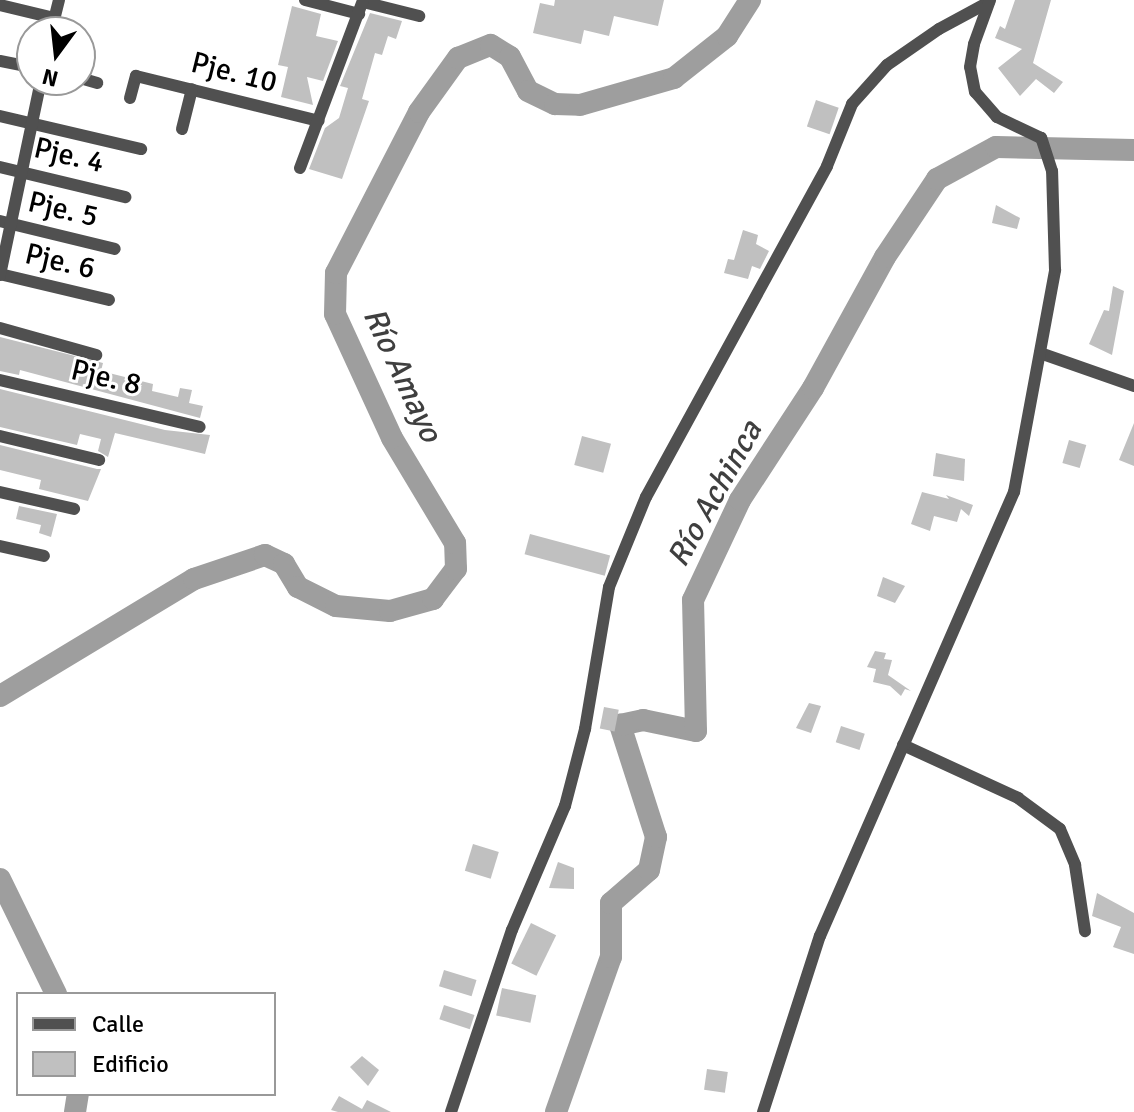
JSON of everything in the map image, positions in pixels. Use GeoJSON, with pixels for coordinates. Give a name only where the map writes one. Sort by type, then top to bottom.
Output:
{"type":"FeatureCollection","features":[{"type":"Feature","properties":{"kind":"street"},"geometry":{"type":"LineString","coordinates":[[305,0],[362,5],[419,16]]}},
{"type":"Feature","properties":{"kind":"street"},"geometry":{"type":"LineString","coordinates":[[763,1112],[820,936],[1014,492],[1055,270],[1052,171],[1041,138],[997,117],[975,92],[972,56],[990,1]]}},
{"type":"Feature","properties":{"kind":"street"},"geometry":{"type":"LineString","coordinates":[[451,1112],[512,930],[565,806],[585,729],[609,587],[646,497],[827,166],[852,104],[887,65],[939,29],[990,1]]}},
{"type":"Feature","properties":{"kind":"street"},"geometry":{"type":"LineString","coordinates":[[0,5],[46,16]]}},
{"type":"Feature","properties":{"kind":"street"},"geometry":{"type":"LineString","coordinates":[[300,168],[362,5]]}},
{"type":"Feature","properties":{"kind":"street","name":"Pje. 10"},"geometry":{"type":"LineString","coordinates":[[130,98],[136,76],[319,121]]}},
{"type":"Feature","properties":{"kind":"street"},"geometry":{"type":"LineString","coordinates":[[182,129],[192,89]]}},
{"type":"Feature","properties":{"kind":"street"},"geometry":{"type":"LineString","coordinates":[[0,275],[5,222],[23,172],[38,96]]}},
{"type":"Feature","properties":{"kind":"street"},"geometry":{"type":"LineString","coordinates":[[0,116],[141,149]]}},
{"type":"Feature","properties":{"kind":"street","name":"Pje. 4"},"geometry":{"type":"LineString","coordinates":[[0,167],[125,197]]}},
{"type":"Feature","properties":{"kind":"street","name":"Pje. 5"},"geometry":{"type":"LineString","coordinates":[[5,222],[115,249]]}},
{"type":"Feature","properties":{"kind":"street","name":"Pje. 6"},"geometry":{"type":"LineString","coordinates":[[0,275],[109,300]]}},
{"type":"Feature","properties":{"kind":"street"},"geometry":{"type":"LineString","coordinates":[[0,328],[96,355]]}},
{"type":"Feature","properties":{"kind":"street"},"geometry":{"type":"LineString","coordinates":[[1040,353],[1134,386]]}},
{"type":"Feature","properties":{"kind":"street","name":"Pje. 8"},"geometry":{"type":"LineString","coordinates":[[0,380],[200,427]]}},
{"type":"Feature","properties":{"kind":"street"},"geometry":{"type":"LineString","coordinates":[[0,436],[99,460]]}},
{"type":"Feature","properties":{"kind":"street"},"geometry":{"type":"LineString","coordinates":[[0,492],[74,509]]}},
{"type":"Feature","properties":{"kind":"street"},"geometry":{"type":"LineString","coordinates":[[0,546],[44,556]]}},
{"type":"Feature","properties":{"kind":"street"},"geometry":{"type":"LineString","coordinates":[[903,745],[1018,798],[1060,829],[1075,865],[1085,931]]}},
{"type":"Feature","properties":{"kind":"building"},"geometry":{"type":"Polygon","coordinates":[[[555,0],[664,0],[658,26],[614,16],[609,36],[584,30],[581,44],[533,33],[540,3],[554,6],[555,0]]]}},
{"type":"Feature","properties":{"kind":"building"},"geometry":{"type":"Polygon","coordinates":[[[1015,0],[1051,0],[1033,63],[1063,82],[1054,93],[1036,79],[1020,96],[998,68],[1022,49],[995,38],[1000,26],[1005,29],[1015,0]]]}},
{"type":"Feature","properties":{"kind":"building"},"geometry":{"type":"Polygon","coordinates":[[[292,6],[321,14],[316,36],[338,41],[323,81],[307,77],[313,105],[281,97],[288,67],[278,65],[292,6]]]}},
{"type":"Feature","properties":{"kind":"building"},"geometry":{"type":"Polygon","coordinates":[[[370,13],[402,21],[396,39],[388,36],[382,55],[375,53],[362,99],[369,101],[342,179],[309,169],[325,128],[339,118],[348,88],[340,86],[370,13]]]}},
{"type":"Feature","properties":{"kind":"building"},"geometry":{"type":"Polygon","coordinates":[[[816,100],[839,108],[830,134],[807,126],[816,100]]]}},
{"type":"Feature","properties":{"kind":"building"},"geometry":{"type":"Polygon","coordinates":[[[996,205],[1020,218],[1017,229],[992,223],[996,205]]]}},
{"type":"Feature","properties":{"kind":"building"},"geometry":{"type":"Polygon","coordinates":[[[743,230],[758,235],[756,244],[769,251],[760,269],[752,266],[748,279],[724,273],[728,259],[734,260],[743,230]]]}},
{"type":"Feature","properties":{"kind":"building"},"geometry":{"type":"Polygon","coordinates":[[[1113,286],[1124,291],[1112,355],[1089,344],[1104,310],[1109,311],[1113,286]]]}},
{"type":"Feature","properties":{"kind":"building"},"geometry":{"type":"Polygon","coordinates":[[[0,337],[103,363],[101,371],[153,384],[152,391],[178,397],[180,388],[192,390],[189,403],[203,406],[200,418],[20,370],[19,375],[0,371],[0,337]]]}},
{"type":"Feature","properties":{"kind":"building"},"geometry":{"type":"Polygon","coordinates":[[[0,389],[165,430],[210,435],[205,454],[115,433],[108,457],[98,451],[101,439],[80,434],[77,445],[0,427],[0,389]]]}},
{"type":"Feature","properties":{"kind":"building"},"geometry":{"type":"Polygon","coordinates":[[[1134,423],[1134,466],[1119,460],[1134,423]]]}},
{"type":"Feature","properties":{"kind":"building"},"geometry":{"type":"Polygon","coordinates":[[[582,436],[611,444],[603,473],[574,465],[582,436]]]}},
{"type":"Feature","properties":{"kind":"building"},"geometry":{"type":"Polygon","coordinates":[[[1069,440],[1086,445],[1080,468],[1062,463],[1069,440]]]}},
{"type":"Feature","properties":{"kind":"building"},"geometry":{"type":"Polygon","coordinates":[[[0,445],[101,469],[88,501],[39,489],[41,480],[0,470],[0,445]]]}},
{"type":"Feature","properties":{"kind":"building"},"geometry":{"type":"Polygon","coordinates":[[[936,453],[965,459],[964,481],[933,476],[936,453]]]}},
{"type":"Feature","properties":{"kind":"building"},"geometry":{"type":"Polygon","coordinates":[[[922,492],[949,499],[946,495],[973,505],[969,516],[961,509],[957,522],[934,516],[930,531],[911,524],[922,492]]]}},
{"type":"Feature","properties":{"kind":"building"},"geometry":{"type":"Polygon","coordinates":[[[19,506],[57,514],[51,537],[39,533],[41,525],[16,519],[19,506]]]}},
{"type":"Feature","properties":{"kind":"building"},"geometry":{"type":"Polygon","coordinates":[[[530,534],[610,555],[605,576],[525,554],[530,534]]]}},
{"type":"Feature","properties":{"kind":"building"},"geometry":{"type":"Polygon","coordinates":[[[883,577],[905,586],[895,603],[877,596],[883,577]]]}},
{"type":"Feature","properties":{"kind":"building"},"geometry":{"type":"Polygon","coordinates":[[[875,651],[886,653],[884,659],[892,660],[888,675],[911,691],[905,689],[901,696],[890,686],[873,682],[876,669],[867,667],[875,651]]]}},
{"type":"Feature","properties":{"kind":"building"},"geometry":{"type":"Polygon","coordinates":[[[809,703],[821,706],[811,733],[796,728],[809,703]]]}},
{"type":"Feature","properties":{"kind":"building"},"geometry":{"type":"Polygon","coordinates":[[[604,707],[619,710],[615,731],[600,729],[604,707]]]}},
{"type":"Feature","properties":{"kind":"building"},"geometry":{"type":"Polygon","coordinates":[[[841,726],[865,734],[860,750],[836,742],[841,726]]]}},
{"type":"Feature","properties":{"kind":"building"},"geometry":{"type":"Polygon","coordinates":[[[473,844],[499,852],[491,879],[465,871],[473,844]]]}},
{"type":"Feature","properties":{"kind":"building"},"geometry":{"type":"Polygon","coordinates":[[[558,862],[574,868],[574,889],[549,888],[558,862]]]}},
{"type":"Feature","properties":{"kind":"building"},"geometry":{"type":"Polygon","coordinates":[[[1097,893],[1134,913],[1134,954],[1113,947],[1121,927],[1092,916],[1097,893]]]}},
{"type":"Feature","properties":{"kind":"building"},"geometry":{"type":"Polygon","coordinates":[[[531,923],[556,935],[536,976],[511,963],[531,923]]]}},
{"type":"Feature","properties":{"kind":"building"},"geometry":{"type":"Polygon","coordinates":[[[444,970],[477,980],[472,996],[439,986],[444,970]]]}},
{"type":"Feature","properties":{"kind":"building"},"geometry":{"type":"Polygon","coordinates":[[[502,988],[536,995],[530,1023],[496,1015],[502,988]]]}},
{"type":"Feature","properties":{"kind":"building"},"geometry":{"type":"Polygon","coordinates":[[[444,1005],[474,1015],[470,1029],[439,1019],[444,1005]]]}},
{"type":"Feature","properties":{"kind":"building"},"geometry":{"type":"Polygon","coordinates":[[[362,1056],[379,1070],[368,1086],[350,1067],[362,1056]]]}},
{"type":"Feature","properties":{"kind":"building"},"geometry":{"type":"Polygon","coordinates":[[[707,1069],[728,1072],[725,1093],[704,1090],[707,1069]]]}},
{"type":"Feature","properties":{"kind":"building"},"geometry":{"type":"Polygon","coordinates":[[[339,1096],[362,1109],[367,1100],[391,1112],[331,1110],[339,1096]]]}},
{"type":"Feature","properties":{"kind":"waterway","name":"Río Amayo"},"geometry":{"type":"LineString","coordinates":[[0,696],[194,579],[265,555],[284,564],[298,587],[336,606],[390,611],[433,599],[456,569],[455,543],[392,438],[335,314],[336,273],[419,112],[458,58],[491,45],[510,57],[528,91],[555,104],[580,105],[674,78],[727,36],[750,0]]}},
{"type":"Feature","properties":{"kind":"waterway","name":"Río Achinca"},"geometry":{"type":"LineString","coordinates":[[556,1112],[611,957],[611,903],[649,870],[656,837],[620,725],[643,720],[696,731],[693,600],[740,500],[813,388],[885,257],[937,179],[996,147],[1134,150]]}},
{"type":"Feature","properties":{"kind":"waterway","name":"Río Amayo"},"geometry":{"type":"LineString","coordinates":[[0,879],[55,992]]}},
{"type":"Feature","properties":{"kind":"waterway","name":"Río Amayo"},"geometry":{"type":"LineString","coordinates":[[75,1112],[78,1096]]}}]}
